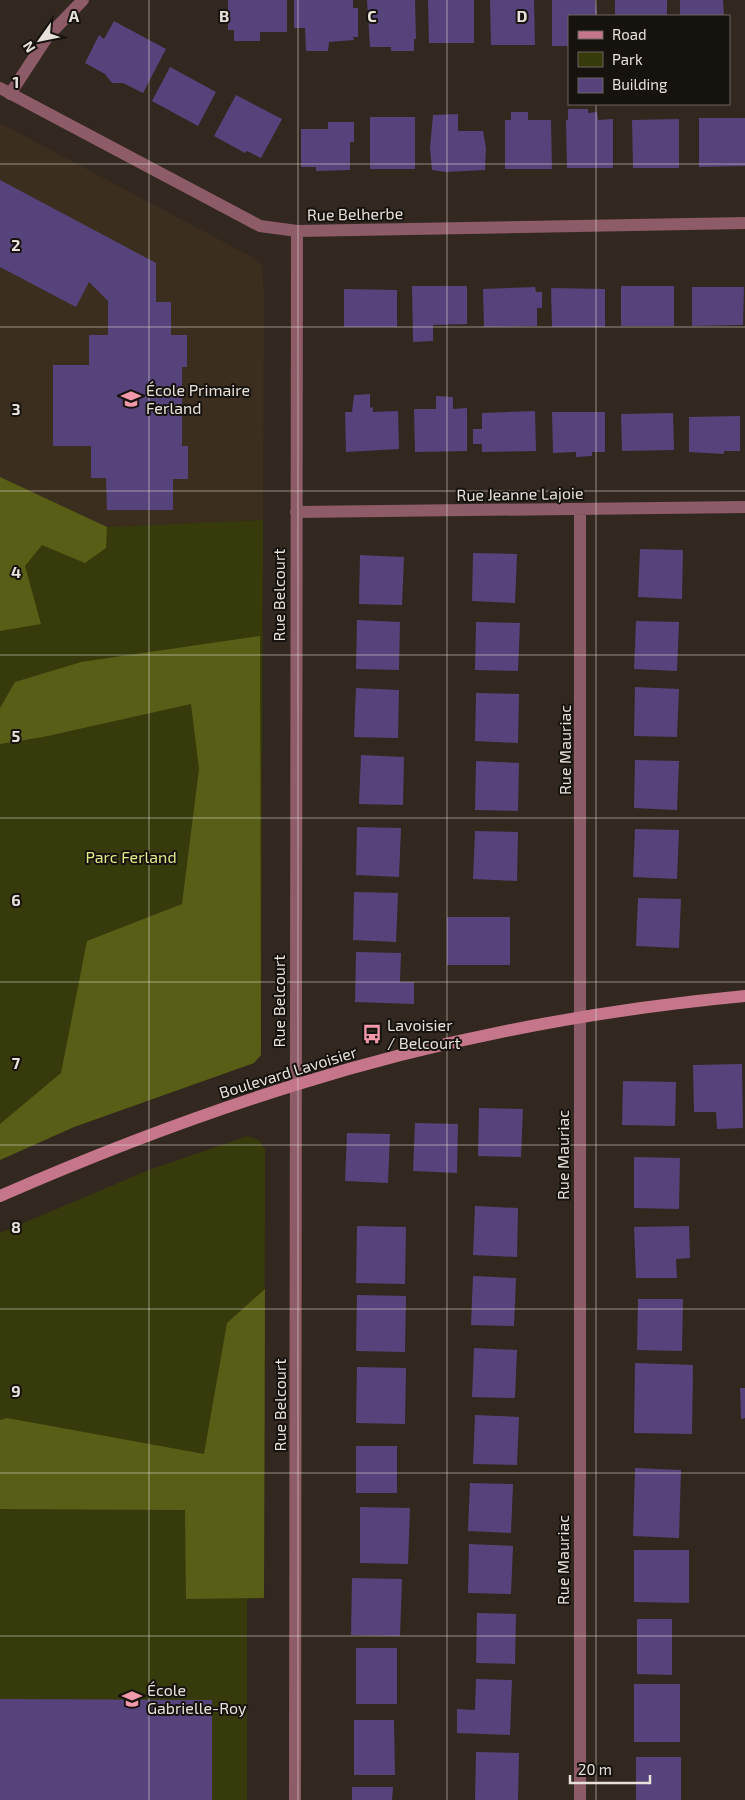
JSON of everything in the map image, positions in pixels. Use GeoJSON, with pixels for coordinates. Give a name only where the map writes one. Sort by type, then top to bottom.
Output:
{"type":"FeatureCollection","features":[{"type":"Feature","properties":{"kind":"street"},"geometry":{"type":"LineString","coordinates":[[5,91],[48,36],[82,0]]}},
{"type":"Feature","properties":{"kind":"street","name":"Rue Belherbe"},"geometry":{"type":"LineString","coordinates":[[5,91],[260,226],[297,231],[745,223]]}},
{"type":"Feature","properties":{"kind":"street","name":"Rue Belcourt"},"geometry":{"type":"LineString","coordinates":[[295,1800],[297,231]]}},
{"type":"Feature","properties":{"kind":"street","name":"Rue Jeanne Lajoie"},"geometry":{"type":"LineString","coordinates":[[296,512],[745,507]]}},
{"type":"Feature","properties":{"kind":"street","name":"Rue Mauriac"},"geometry":{"type":"LineString","coordinates":[[580,510],[580,1800]]}},
{"type":"Feature","properties":{"kind":"street","name":"Boulevard Lavoisier"},"geometry":{"type":"LineString","coordinates":[[0,1196],[137,1140],[295,1084],[461,1042],[580,1019],[745,996]]}},
{"type":"Feature","properties":{"kind":"shaded area","name":"École Primaire Ferland"},"geometry":{"type":"Polygon","coordinates":[[[0,123],[250,256],[262,265],[264,294],[263,520],[107,527],[0,477],[0,123]]]}},
{"type":"Feature","properties":{"kind":"green space","name":"Parc Ferland"},"geometry":{"type":"Polygon","coordinates":[[[0,477],[107,527],[263,520],[261,1055],[254,1063],[74,1127],[0,1160],[0,477]]]}},
{"type":"Feature","properties":{"kind":"green space"},"geometry":{"type":"Polygon","coordinates":[[[0,477],[107,527],[106,548],[85,563],[42,545],[25,566],[41,624],[0,631],[0,477]]]}},
{"type":"Feature","properties":{"kind":"green space"},"geometry":{"type":"Polygon","coordinates":[[[260,636],[261,1055],[254,1063],[74,1127],[0,1160],[0,1124],[61,1073],[87,941],[182,904],[199,769],[191,704],[43,737],[0,744],[0,708],[15,682],[81,662],[260,636]]]}},
{"type":"Feature","properties":{"kind":"green space"},"geometry":{"type":"Polygon","coordinates":[[[248,1136],[260,1141],[265,1150],[264,1598],[247,1599],[247,1800],[212,1800],[0,1699],[0,1233],[149,1170],[248,1136]]]}},
{"type":"Feature","properties":{"kind":"green space"},"geometry":{"type":"Polygon","coordinates":[[[265,1289],[264,1598],[186,1599],[185,1510],[0,1509],[0,1420],[7,1418],[204,1454],[227,1323],[265,1289]]]}},
{"type":"Feature","properties":{"kind":"building"},"geometry":{"type":"Polygon","coordinates":[[[228,0],[287,0],[287,32],[260,32],[260,41],[234,41],[234,30],[228,30],[228,0]]]}},
{"type":"Feature","properties":{"kind":"building"},"geometry":{"type":"Polygon","coordinates":[[[294,0],[353,0],[353,8],[358,8],[358,37],[353,37],[354,40],[329,42],[328,51],[306,51],[305,28],[294,28],[294,0]]]}},
{"type":"Feature","properties":{"kind":"building"},"geometry":{"type":"Polygon","coordinates":[[[367,0],[415,0],[416,39],[414,39],[414,51],[391,51],[391,47],[370,47],[367,0]]]}},
{"type":"Feature","properties":{"kind":"building"},"geometry":{"type":"Polygon","coordinates":[[[428,0],[474,0],[474,43],[429,43],[428,0]]]}},
{"type":"Feature","properties":{"kind":"building"},"geometry":{"type":"Polygon","coordinates":[[[490,0],[534,0],[535,45],[491,45],[490,0]]]}},
{"type":"Feature","properties":{"kind":"building"},"geometry":{"type":"Polygon","coordinates":[[[552,0],[595,0],[597,15],[568,15],[568,46],[552,46],[552,0]]]}},
{"type":"Feature","properties":{"kind":"building"},"geometry":{"type":"Polygon","coordinates":[[[615,0],[667,0],[667,15],[615,15],[615,0]]]}},
{"type":"Feature","properties":{"kind":"building"},"geometry":{"type":"Polygon","coordinates":[[[680,0],[723,0],[724,15],[680,15],[680,0]]]}},
{"type":"Feature","properties":{"kind":"building"},"geometry":{"type":"Polygon","coordinates":[[[114,21],[166,49],[143,93],[123,83],[112,83],[105,74],[85,63],[99,35],[104,39],[114,21]]]}},
{"type":"Feature","properties":{"kind":"building"},"geometry":{"type":"Polygon","coordinates":[[[170,67],[216,92],[198,126],[152,101],[170,67]]]}},
{"type":"Feature","properties":{"kind":"building"},"geometry":{"type":"Polygon","coordinates":[[[236,95],[282,119],[261,158],[247,151],[245,153],[214,136],[236,95]]]}},
{"type":"Feature","properties":{"kind":"building"},"geometry":{"type":"Polygon","coordinates":[[[568,109],[588,109],[588,113],[597,112],[598,120],[613,119],[613,168],[567,168],[566,120],[568,120],[568,109]]]}},
{"type":"Feature","properties":{"kind":"building"},"geometry":{"type":"Polygon","coordinates":[[[511,112],[528,112],[528,120],[551,120],[552,169],[505,169],[505,120],[511,120],[511,112]]]}},
{"type":"Feature","properties":{"kind":"building"},"geometry":{"type":"Polygon","coordinates":[[[458,114],[458,131],[483,131],[486,148],[485,170],[446,172],[432,170],[430,148],[433,115],[458,114]]]}},
{"type":"Feature","properties":{"kind":"building"},"geometry":{"type":"Polygon","coordinates":[[[370,117],[415,117],[415,169],[370,169],[370,117]]]}},
{"type":"Feature","properties":{"kind":"building"},"geometry":{"type":"Polygon","coordinates":[[[699,118],[745,118],[745,166],[699,167],[699,118]]]}},
{"type":"Feature","properties":{"kind":"building"},"geometry":{"type":"Polygon","coordinates":[[[679,119],[679,168],[633,168],[632,120],[679,119]]]}},
{"type":"Feature","properties":{"kind":"building"},"geometry":{"type":"Polygon","coordinates":[[[328,122],[354,122],[354,142],[350,142],[350,170],[316,171],[316,167],[301,167],[301,129],[328,129],[328,122]]]}},
{"type":"Feature","properties":{"kind":"building"},"geometry":{"type":"Polygon","coordinates":[[[0,180],[156,263],[156,302],[171,302],[171,335],[187,335],[187,367],[182,367],[182,446],[188,446],[188,479],[173,479],[173,510],[107,510],[106,478],[91,478],[91,446],[53,446],[53,365],[89,365],[89,335],[108,335],[108,301],[89,282],[76,307],[0,267],[0,180]]]}},
{"type":"Feature","properties":{"kind":"building"},"geometry":{"type":"Polygon","coordinates":[[[412,286],[467,286],[467,324],[433,325],[433,341],[413,342],[412,286]]]}},
{"type":"Feature","properties":{"kind":"building"},"geometry":{"type":"Polygon","coordinates":[[[621,286],[674,286],[674,326],[621,326],[621,286]]]}},
{"type":"Feature","properties":{"kind":"building"},"geometry":{"type":"Polygon","coordinates":[[[535,287],[536,292],[542,292],[542,308],[537,308],[537,326],[484,327],[483,289],[535,287]]]}},
{"type":"Feature","properties":{"kind":"building"},"geometry":{"type":"Polygon","coordinates":[[[692,287],[744,287],[743,325],[692,326],[692,287]]]}},
{"type":"Feature","properties":{"kind":"building"},"geometry":{"type":"Polygon","coordinates":[[[551,288],[605,289],[605,327],[552,327],[551,288]]]}},
{"type":"Feature","properties":{"kind":"building"},"geometry":{"type":"Polygon","coordinates":[[[344,289],[397,290],[397,327],[344,327],[344,289]]]}},
{"type":"Feature","properties":{"kind":"building"},"geometry":{"type":"Polygon","coordinates":[[[370,394],[370,408],[373,407],[373,412],[398,411],[399,449],[346,452],[345,412],[352,412],[354,395],[370,394]]]}},
{"type":"Feature","properties":{"kind":"building"},"geometry":{"type":"Polygon","coordinates":[[[436,396],[453,397],[453,409],[467,408],[467,451],[415,452],[414,409],[436,409],[436,396]]]}},
{"type":"Feature","properties":{"kind":"building"},"geometry":{"type":"Polygon","coordinates":[[[535,411],[536,451],[482,452],[482,444],[473,444],[473,429],[482,429],[482,413],[535,411]]]}},
{"type":"Feature","properties":{"kind":"building"},"geometry":{"type":"Polygon","coordinates":[[[552,412],[605,412],[605,452],[592,452],[592,456],[576,457],[576,452],[553,453],[552,412]]]}},
{"type":"Feature","properties":{"kind":"building"},"geometry":{"type":"Polygon","coordinates":[[[673,413],[674,450],[622,451],[621,414],[673,413]]]}},
{"type":"Feature","properties":{"kind":"building"},"geometry":{"type":"Polygon","coordinates":[[[740,416],[740,451],[724,451],[724,454],[689,452],[689,417],[740,416]]]}},
{"type":"Feature","properties":{"kind":"building"},"geometry":{"type":"Polygon","coordinates":[[[640,549],[683,550],[682,599],[638,597],[640,549]]]}},
{"type":"Feature","properties":{"kind":"building"},"geometry":{"type":"Polygon","coordinates":[[[473,553],[517,554],[515,603],[472,601],[473,553]]]}},
{"type":"Feature","properties":{"kind":"building"},"geometry":{"type":"Polygon","coordinates":[[[360,555],[404,557],[402,605],[359,604],[360,555]]]}},
{"type":"Feature","properties":{"kind":"building"},"geometry":{"type":"Polygon","coordinates":[[[357,620],[400,622],[399,670],[356,669],[357,620]]]}},
{"type":"Feature","properties":{"kind":"building"},"geometry":{"type":"Polygon","coordinates":[[[636,621],[679,622],[677,671],[634,669],[636,621]]]}},
{"type":"Feature","properties":{"kind":"building"},"geometry":{"type":"Polygon","coordinates":[[[476,622],[520,623],[518,671],[475,670],[476,622]]]}},
{"type":"Feature","properties":{"kind":"building"},"geometry":{"type":"Polygon","coordinates":[[[635,687],[679,689],[677,737],[634,736],[635,687]]]}},
{"type":"Feature","properties":{"kind":"building"},"geometry":{"type":"Polygon","coordinates":[[[356,688],[399,690],[398,738],[354,737],[356,688]]]}},
{"type":"Feature","properties":{"kind":"building"},"geometry":{"type":"Polygon","coordinates":[[[476,693],[519,694],[518,743],[475,741],[476,693]]]}},
{"type":"Feature","properties":{"kind":"building"},"geometry":{"type":"Polygon","coordinates":[[[361,755],[404,757],[403,805],[359,804],[361,755]]]}},
{"type":"Feature","properties":{"kind":"building"},"geometry":{"type":"Polygon","coordinates":[[[635,760],[679,761],[677,810],[634,808],[635,760]]]}},
{"type":"Feature","properties":{"kind":"building"},"geometry":{"type":"Polygon","coordinates":[[[476,761],[519,763],[518,811],[475,810],[476,761]]]}},
{"type":"Feature","properties":{"kind":"building"},"geometry":{"type":"Polygon","coordinates":[[[357,827],[401,828],[399,877],[356,875],[357,827]]]}},
{"type":"Feature","properties":{"kind":"building"},"geometry":{"type":"Polygon","coordinates":[[[635,829],[679,830],[677,879],[633,877],[635,829]]]}},
{"type":"Feature","properties":{"kind":"building"},"geometry":{"type":"Polygon","coordinates":[[[475,831],[518,832],[517,881],[473,879],[475,831]]]}},
{"type":"Feature","properties":{"kind":"building"},"geometry":{"type":"Polygon","coordinates":[[[354,892],[398,893],[396,942],[353,940],[354,892]]]}},
{"type":"Feature","properties":{"kind":"building"},"geometry":{"type":"Polygon","coordinates":[[[638,898],[681,899],[679,948],[636,946],[638,898]]]}},
{"type":"Feature","properties":{"kind":"building"},"geometry":{"type":"Polygon","coordinates":[[[447,917],[510,917],[510,965],[447,965],[447,917]]]}},
{"type":"Feature","properties":{"kind":"building"},"geometry":{"type":"Polygon","coordinates":[[[356,952],[401,953],[400,982],[414,982],[414,1004],[355,1002],[356,952]]]}},
{"type":"Feature","properties":{"kind":"building"},"geometry":{"type":"Polygon","coordinates":[[[742,1064],[743,1128],[717,1129],[716,1112],[694,1112],[693,1065],[742,1064]]]}},
{"type":"Feature","properties":{"kind":"building"},"geometry":{"type":"Polygon","coordinates":[[[623,1081],[676,1082],[675,1126],[622,1125],[623,1081]]]}},
{"type":"Feature","properties":{"kind":"building"},"geometry":{"type":"Polygon","coordinates":[[[479,1108],[523,1109],[521,1157],[478,1156],[479,1108]]]}},
{"type":"Feature","properties":{"kind":"building"},"geometry":{"type":"Polygon","coordinates":[[[415,1123],[458,1124],[457,1173],[413,1171],[415,1123]]]}},
{"type":"Feature","properties":{"kind":"building"},"geometry":{"type":"Polygon","coordinates":[[[347,1133],[390,1134],[388,1183],[345,1181],[347,1133]]]}},
{"type":"Feature","properties":{"kind":"building"},"geometry":{"type":"Polygon","coordinates":[[[634,1157],[680,1158],[679,1209],[634,1208],[634,1157]]]}},
{"type":"Feature","properties":{"kind":"building"},"geometry":{"type":"Polygon","coordinates":[[[475,1206],[518,1208],[517,1257],[473,1255],[475,1206]]]}},
{"type":"Feature","properties":{"kind":"building"},"geometry":{"type":"Polygon","coordinates":[[[357,1226],[406,1227],[405,1284],[356,1283],[357,1226]]]}},
{"type":"Feature","properties":{"kind":"building"},"geometry":{"type":"Polygon","coordinates":[[[689,1226],[690,1258],[676,1259],[677,1278],[636,1278],[634,1227],[689,1226]]]}},
{"type":"Feature","properties":{"kind":"building"},"geometry":{"type":"Polygon","coordinates":[[[473,1276],[516,1278],[514,1326],[471,1325],[473,1276]]]}},
{"type":"Feature","properties":{"kind":"building"},"geometry":{"type":"Polygon","coordinates":[[[357,1295],[406,1296],[405,1352],[356,1351],[357,1295]]]}},
{"type":"Feature","properties":{"kind":"building"},"geometry":{"type":"Polygon","coordinates":[[[638,1299],[683,1299],[682,1351],[637,1350],[638,1299]]]}},
{"type":"Feature","properties":{"kind":"building"},"geometry":{"type":"Polygon","coordinates":[[[474,1348],[517,1350],[515,1398],[472,1397],[474,1348]]]}},
{"type":"Feature","properties":{"kind":"building"},"geometry":{"type":"Polygon","coordinates":[[[635,1363],[693,1365],[692,1434],[634,1433],[635,1363]]]}},
{"type":"Feature","properties":{"kind":"building"},"geometry":{"type":"Polygon","coordinates":[[[357,1367],[406,1368],[405,1424],[356,1423],[357,1367]]]}},
{"type":"Feature","properties":{"kind":"building"},"geometry":{"type":"Polygon","coordinates":[[[740,1388],[745,1388],[745,1418],[741,1419],[740,1388]]]}},
{"type":"Feature","properties":{"kind":"building"},"geometry":{"type":"Polygon","coordinates":[[[475,1415],[519,1417],[517,1465],[473,1464],[475,1415]]]}},
{"type":"Feature","properties":{"kind":"building"},"geometry":{"type":"Polygon","coordinates":[[[356,1446],[397,1446],[397,1493],[356,1493],[356,1446]]]}},
{"type":"Feature","properties":{"kind":"building"},"geometry":{"type":"Polygon","coordinates":[[[635,1468],[681,1470],[679,1538],[633,1536],[635,1468]]]}},
{"type":"Feature","properties":{"kind":"building"},"geometry":{"type":"Polygon","coordinates":[[[470,1483],[513,1484],[511,1533],[468,1531],[470,1483]]]}},
{"type":"Feature","properties":{"kind":"building"},"geometry":{"type":"Polygon","coordinates":[[[360,1507],[410,1508],[408,1564],[360,1563],[360,1507]]]}},
{"type":"Feature","properties":{"kind":"building"},"geometry":{"type":"Polygon","coordinates":[[[469,1544],[513,1546],[511,1594],[468,1593],[469,1544]]]}},
{"type":"Feature","properties":{"kind":"building"},"geometry":{"type":"Polygon","coordinates":[[[634,1550],[689,1550],[689,1603],[634,1602],[634,1550]]]}},
{"type":"Feature","properties":{"kind":"building"},"geometry":{"type":"Polygon","coordinates":[[[352,1578],[402,1579],[400,1636],[351,1635],[352,1578]]]}},
{"type":"Feature","properties":{"kind":"building"},"geometry":{"type":"Polygon","coordinates":[[[477,1613],[516,1614],[515,1664],[476,1663],[477,1613]]]}},
{"type":"Feature","properties":{"kind":"building"},"geometry":{"type":"Polygon","coordinates":[[[637,1619],[672,1619],[672,1675],[637,1674],[637,1619]]]}},
{"type":"Feature","properties":{"kind":"building"},"geometry":{"type":"Polygon","coordinates":[[[356,1648],[397,1648],[397,1704],[356,1704],[356,1648]]]}},
{"type":"Feature","properties":{"kind":"building"},"geometry":{"type":"Polygon","coordinates":[[[476,1679],[512,1680],[510,1735],[457,1733],[457,1709],[475,1710],[476,1679]]]}},
{"type":"Feature","properties":{"kind":"building"},"geometry":{"type":"Polygon","coordinates":[[[634,1684],[680,1684],[680,1742],[634,1742],[634,1684]]]}},
{"type":"Feature","properties":{"kind":"building"},"geometry":{"type":"Polygon","coordinates":[[[0,1699],[212,1700],[212,1800],[0,1800],[0,1699]]]}},
{"type":"Feature","properties":{"kind":"building"},"geometry":{"type":"Polygon","coordinates":[[[354,1720],[394,1720],[395,1775],[354,1775],[354,1720]]]}},
{"type":"Feature","properties":{"kind":"building"},"geometry":{"type":"Polygon","coordinates":[[[476,1752],[519,1753],[518,1800],[475,1800],[476,1752]]]}},
{"type":"Feature","properties":{"kind":"building"},"geometry":{"type":"Polygon","coordinates":[[[636,1757],[681,1757],[681,1800],[636,1800],[636,1757]]]}},
{"type":"Feature","properties":{"kind":"building"},"geometry":{"type":"Polygon","coordinates":[[[352,1787],[393,1787],[392,1800],[352,1800],[352,1787]]]}},
{"type":"Feature","properties":{"kind":"place","name":"École Primaire Ferland"},"geometry":{"type":"Point","coordinates":[131,399]}},
{"type":"Feature","properties":{"kind":"place","name":"Lavoisier / Belcourt"},"geometry":{"type":"Point","coordinates":[372,1034]}},
{"type":"Feature","properties":{"kind":"place","name":"École Gabrielle-Roy"},"geometry":{"type":"Point","coordinates":[132,1699]}}]}
